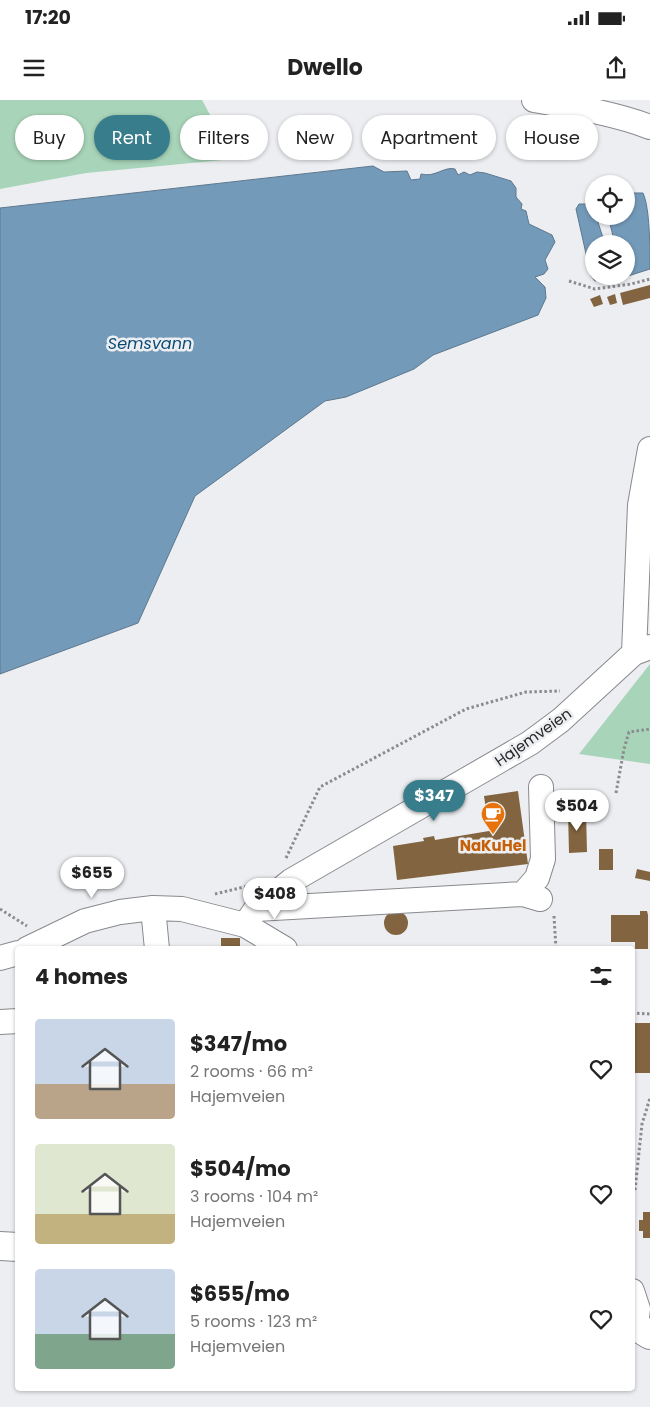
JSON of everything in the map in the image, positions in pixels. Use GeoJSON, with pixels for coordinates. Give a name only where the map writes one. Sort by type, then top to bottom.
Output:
{"type":"FeatureCollection","features":[{"type":"Feature","properties":{"kind":"main road"},"geometry":{"type":"LineString","coordinates":[[0,1246],[15,1247]]}},
{"type":"Feature","properties":{"kind":"street"},"geometry":{"type":"LineString","coordinates":[[534,100],[633,120],[650,127]]}},
{"type":"Feature","properties":{"kind":"street"},"geometry":{"type":"LineString","coordinates":[[642,650],[640,504],[650,449]]}},
{"type":"Feature","properties":{"kind":"street","name":"Hajemveien"},"geometry":{"type":"LineString","coordinates":[[251,917],[291,881],[530,743],[561,720],[642,650]]}},
{"type":"Feature","properties":{"kind":"street"},"geometry":{"type":"LineString","coordinates":[[36,944],[85,921],[120,912],[153,908],[182,909],[251,917],[531,896],[543,859],[541,787]]}},
{"type":"Feature","properties":{"kind":"street"},"geometry":{"type":"LineString","coordinates":[[153,908],[157,946]]}},
{"type":"Feature","properties":{"kind":"street"},"geometry":{"type":"LineString","coordinates":[[251,917],[282,946]]}},
{"type":"Feature","properties":{"kind":"street"},"geometry":{"type":"LineString","coordinates":[[0,958],[15,954]]}},
{"type":"Feature","properties":{"kind":"street"},"geometry":{"type":"LineString","coordinates":[[0,1022],[15,1021]]}},
{"type":"Feature","properties":{"kind":"street"},"geometry":{"type":"LineString","coordinates":[[635,1300],[640,1328]]}},
{"type":"Feature","properties":{"kind":"path"},"geometry":{"type":"LineString","coordinates":[[569,281],[595,289],[631,284],[650,279]]}},
{"type":"Feature","properties":{"kind":"path"},"geometry":{"type":"LineString","coordinates":[[283,863],[320,787],[466,709],[526,692],[593,691]]}},
{"type":"Feature","properties":{"kind":"path"},"geometry":{"type":"LineString","coordinates":[[616,793],[629,732],[650,730]]}},
{"type":"Feature","properties":{"kind":"path"},"geometry":{"type":"LineString","coordinates":[[531,896],[549,906],[554,916],[556,946]]}},
{"type":"Feature","properties":{"kind":"path"},"geometry":{"type":"LineString","coordinates":[[0,909],[36,944]]}},
{"type":"Feature","properties":{"kind":"path"},"geometry":{"type":"LineString","coordinates":[[635,1013],[650,1014]]}},
{"type":"Feature","properties":{"kind":"path"},"geometry":{"type":"LineString","coordinates":[[635,1182],[642,1124],[650,1098]]}},
{"type":"Feature","properties":{"kind":"green space"},"geometry":{"type":"Polygon","coordinates":[[[0,100],[202,100],[210,115],[180,115],[180,160],[223,160],[86,173],[0,189],[0,100]]]}},
{"type":"Feature","properties":{"kind":"green space"},"geometry":{"type":"Polygon","coordinates":[[[650,664],[650,764],[579,754],[650,664]]]}},
{"type":"Feature","properties":{"kind":"water","name":"Semsvann"},"geometry":{"type":"Polygon","coordinates":[[[373,166],[384,172],[407,171],[411,180],[420,179],[421,174],[426,175],[447,169],[455,169],[458,175],[464,172],[470,175],[477,172],[511,181],[516,188],[516,197],[522,204],[521,209],[526,211],[529,224],[552,235],[555,242],[545,260],[548,269],[544,274],[535,277],[545,287],[546,298],[538,315],[433,355],[414,369],[346,397],[325,401],[195,496],[138,623],[0,674],[0,208],[373,166]]]}},
{"type":"Feature","properties":{"kind":"water"},"geometry":{"type":"Polygon","coordinates":[[[635,193],[643,193],[648,218],[650,269],[635,274],[635,235],[613,235],[610,225],[635,225],[635,193]]]}},
{"type":"Feature","properties":{"kind":"water"},"geometry":{"type":"Polygon","coordinates":[[[579,204],[585,204],[585,225],[599,225],[602,235],[585,235],[585,249],[576,209],[579,204]]]}},
{"type":"Feature","properties":{"kind":"building"},"geometry":{"type":"Polygon","coordinates":[[[650,285],[650,298],[623,305],[620,293],[650,285]]]}},
{"type":"Feature","properties":{"kind":"building"},"geometry":{"type":"Polygon","coordinates":[[[615,294],[617,303],[610,305],[607,297],[615,294]]]}},
{"type":"Feature","properties":{"kind":"building"},"geometry":{"type":"Polygon","coordinates":[[[600,295],[603,304],[594,307],[590,299],[600,295]]]}},
{"type":"Feature","properties":{"kind":"building","name":"NaKuHel"},"geometry":{"type":"Polygon","coordinates":[[[518,791],[528,864],[397,880],[393,846],[424,841],[423,838],[434,836],[435,840],[489,831],[484,796],[518,791]]]}},
{"type":"Feature","properties":{"kind":"building"},"geometry":{"type":"Polygon","coordinates":[[[568,812],[586,812],[587,852],[569,853],[568,812]]]}},
{"type":"Feature","properties":{"kind":"building"},"geometry":{"type":"Polygon","coordinates":[[[599,849],[613,849],[613,870],[599,870],[599,849]]]}},
{"type":"Feature","properties":{"kind":"building"},"geometry":{"type":"Polygon","coordinates":[[[637,869],[650,872],[650,881],[635,878],[637,869]]]}},
{"type":"Feature","properties":{"kind":"building"},"geometry":{"type":"Polygon","coordinates":[[[396,911],[404,915],[408,923],[404,931],[396,935],[388,931],[384,923],[388,915],[396,911]]]}},
{"type":"Feature","properties":{"kind":"building"},"geometry":{"type":"Polygon","coordinates":[[[640,911],[647,911],[648,915],[648,949],[635,949],[635,942],[611,942],[611,915],[640,915],[640,911]]]}},
{"type":"Feature","properties":{"kind":"building"},"geometry":{"type":"Polygon","coordinates":[[[221,938],[240,938],[240,946],[221,946],[221,938]]]}},
{"type":"Feature","properties":{"kind":"building"},"geometry":{"type":"Polygon","coordinates":[[[635,1023],[650,1023],[650,1073],[635,1073],[635,1023]]]}},
{"type":"Feature","properties":{"kind":"building"},"geometry":{"type":"Polygon","coordinates":[[[643,1212],[650,1212],[650,1238],[643,1238],[643,1231],[639,1231],[639,1220],[643,1220],[643,1212]]]}},
{"type":"Feature","properties":{"kind":"place","name":"NaKuHel"},"geometry":{"type":"Point","coordinates":[493,835]}}]}
